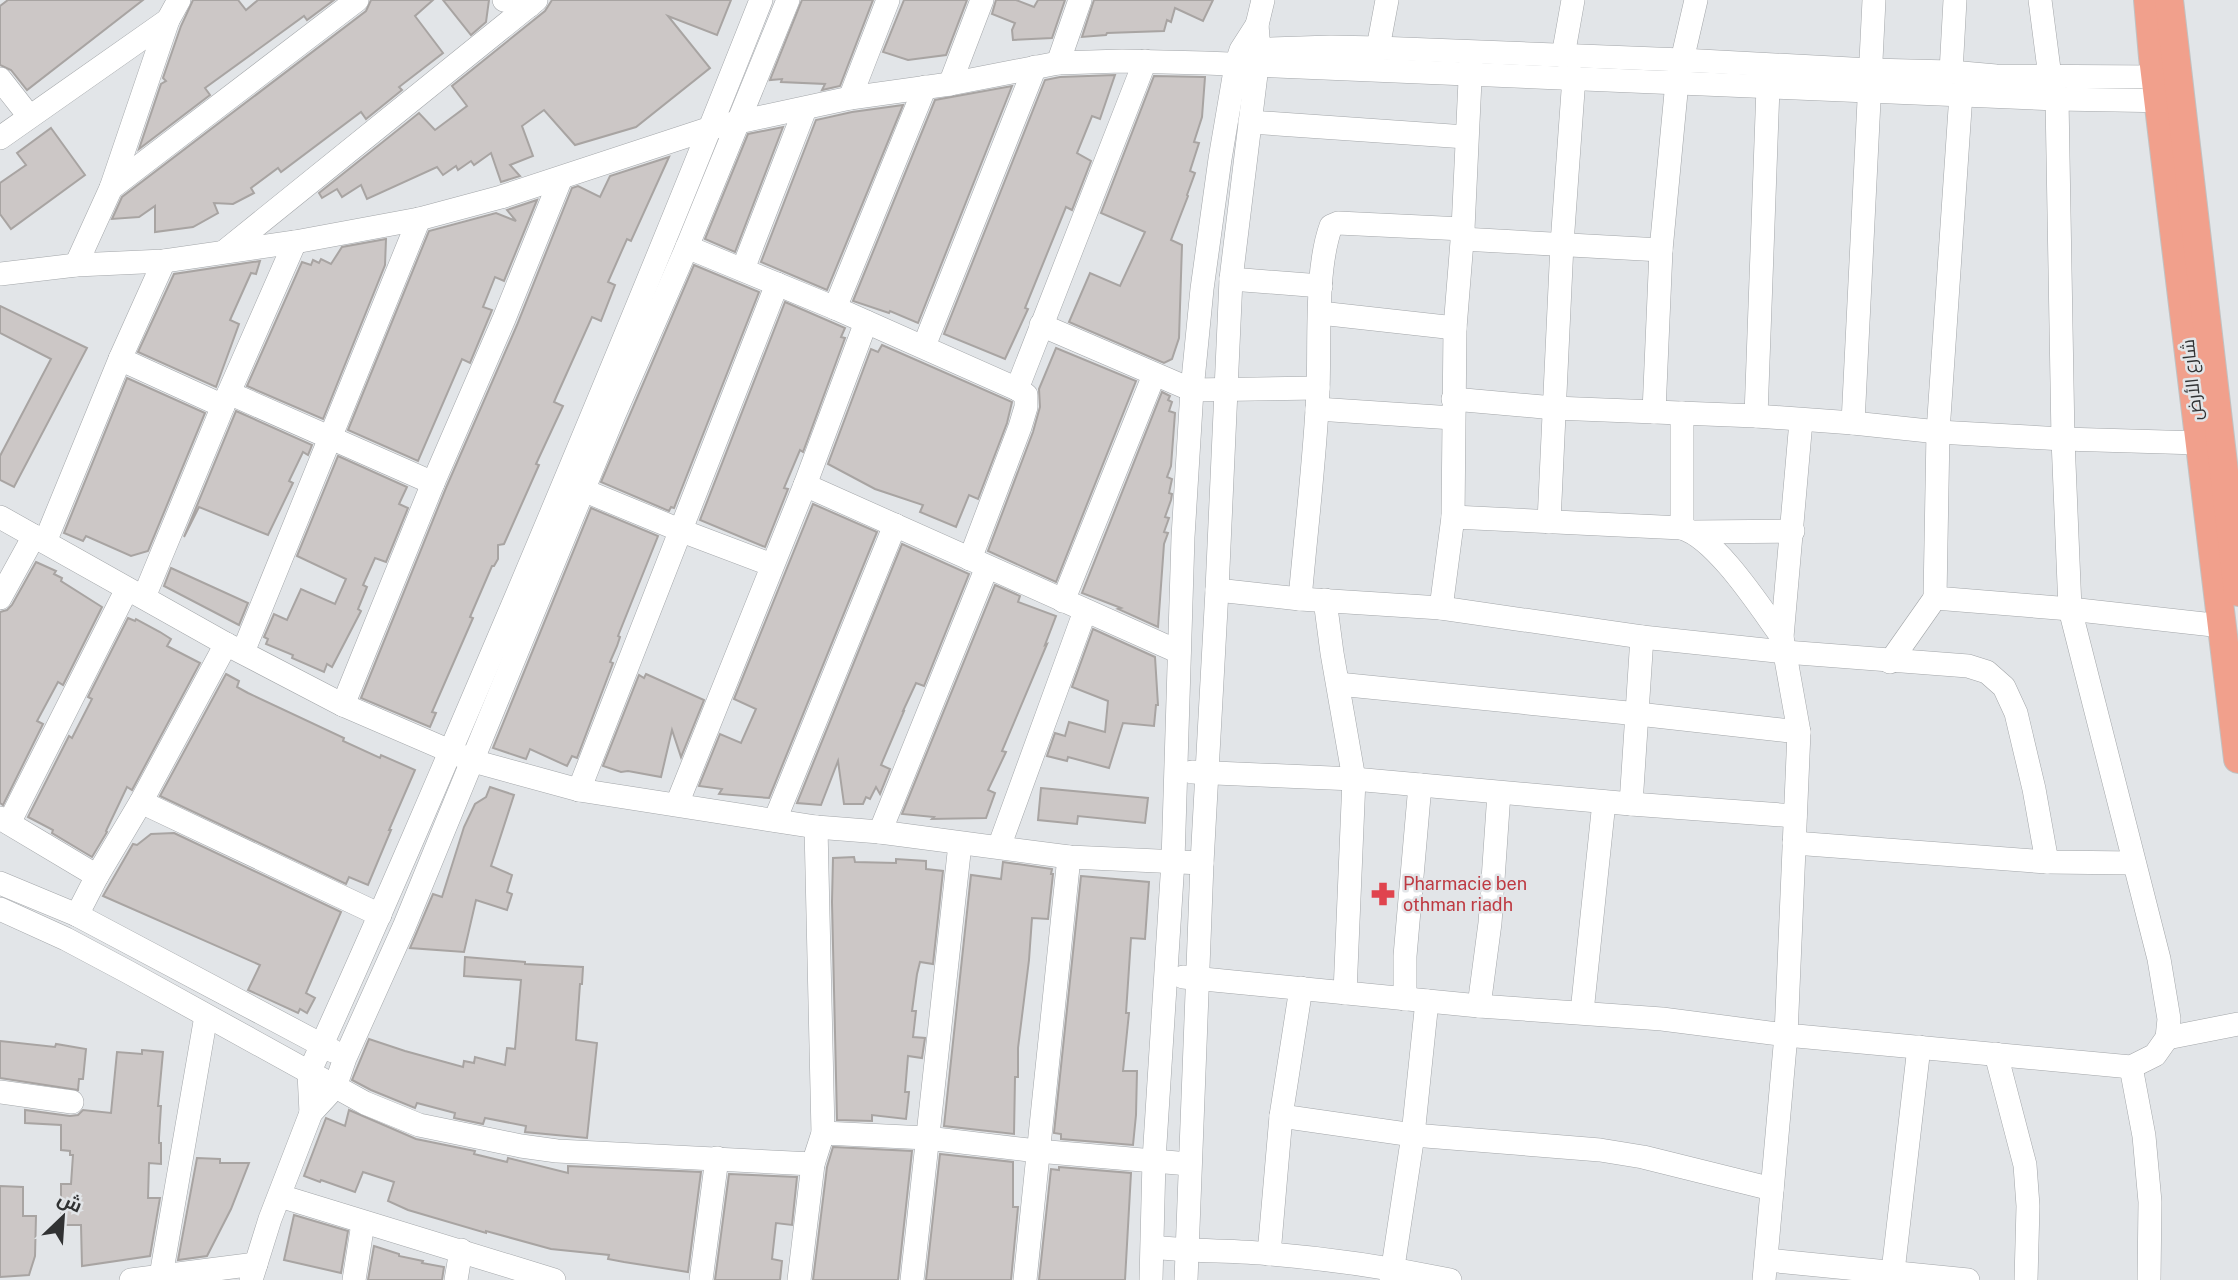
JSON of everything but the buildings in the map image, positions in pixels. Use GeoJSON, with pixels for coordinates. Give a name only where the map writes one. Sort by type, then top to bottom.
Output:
{"type":"FeatureCollection","features":[{"type":"Feature","properties":{"kind":"main road","name":"شارع الأرض"},"geometry":{"type":"LineString","coordinates":[[2148,0],[2168,88],[2202,374],[2238,592]]}},
{"type":"Feature","properties":{"kind":"main road","name":"شارع الأرض"},"geometry":{"type":"LineString","coordinates":[[2168,88],[2169,0]]}},
{"type":"Feature","properties":{"kind":"main road","name":"شارع الأرض"},"geometry":{"type":"LineString","coordinates":[[2202,374],[2199,443],[2238,759]]}},
{"type":"Feature","properties":{"kind":"street"},"geometry":{"type":"LineString","coordinates":[[76,265],[111,188],[168,20],[179,0]]}},
{"type":"Feature","properties":{"kind":"street"},"geometry":{"type":"LineString","coordinates":[[111,188],[357,0]]}},
{"type":"Feature","properties":{"kind":"street"},"geometry":{"type":"LineString","coordinates":[[504,0],[532,3]]}},
{"type":"Feature","properties":{"kind":"street"},"geometry":{"type":"LineString","coordinates":[[311,1113],[309,1073],[451,751],[659,257],[761,0]]}},
{"type":"Feature","properties":{"kind":"street"},"geometry":{"type":"LineString","coordinates":[[131,1280],[253,1272],[311,1113],[335,1087],[345,1058],[404,927],[788,0]]}},
{"type":"Feature","properties":{"kind":"street"},"geometry":{"type":"LineString","coordinates":[[850,98],[888,0]]}},
{"type":"Feature","properties":{"kind":"street"},"geometry":{"type":"LineString","coordinates":[[950,83],[982,0]]}},
{"type":"Feature","properties":{"kind":"street"},"geometry":{"type":"LineString","coordinates":[[924,346],[1046,65],[1080,0]]}},
{"type":"Feature","properties":{"kind":"street"},"geometry":{"type":"LineString","coordinates":[[1151,1280],[1154,1160],[1173,861],[1179,652],[1192,390],[1202,289],[1220,159],[1263,0]]}},
{"type":"Feature","properties":{"kind":"street"},"geometry":{"type":"LineString","coordinates":[[1378,48],[1387,0]]}},
{"type":"Feature","properties":{"kind":"street"},"geometry":{"type":"LineString","coordinates":[[1563,56],[1573,0]]}},
{"type":"Feature","properties":{"kind":"street"},"geometry":{"type":"LineString","coordinates":[[1654,412],[1661,250],[1680,71],[1696,0]]}},
{"type":"Feature","properties":{"kind":"street"},"geometry":{"type":"LineString","coordinates":[[1853,423],[1874,0]]}},
{"type":"Feature","properties":{"kind":"street"},"geometry":{"type":"LineString","coordinates":[[1951,72],[1955,0]]}},
{"type":"Feature","properties":{"kind":"street"},"geometry":{"type":"LineString","coordinates":[[1166,976],[1479,1006],[1662,1019],[1786,1035],[2131,1067],[2155,1055],[2166,1038],[2169,1019],[2159,959],[2070,609],[2054,88],[2040,0]]}},
{"type":"Feature","properties":{"kind":"street"},"geometry":{"type":"LineString","coordinates":[[224,252],[532,3]]}},
{"type":"Feature","properties":{"kind":"street"},"geometry":{"type":"LineString","coordinates":[[0,138],[168,20]]}},
{"type":"Feature","properties":{"kind":"street"},"geometry":{"type":"LineString","coordinates":[[0,274],[76,265],[164,261],[295,242],[419,219],[561,178],[710,128],[850,98],[1046,65],[1145,61],[1205,63],[1317,47],[1378,48],[1574,78],[1680,71],[1870,80],[1961,94],[2054,88],[2168,88]]}},
{"type":"Feature","properties":{"kind":"street"},"geometry":{"type":"LineString","coordinates":[[1248,58],[1471,63],[1563,56],[1680,71],[1768,87],[1951,72],[1996,76],[2054,88]]}},
{"type":"Feature","properties":{"kind":"street"},"geometry":{"type":"LineString","coordinates":[[1186,1280],[1202,863],[1225,390],[1231,279],[1250,122],[1248,58]]}},
{"type":"Feature","properties":{"kind":"street"},"geometry":{"type":"LineString","coordinates":[[1017,389],[1145,61]]}},
{"type":"Feature","properties":{"kind":"street"},"geometry":{"type":"LineString","coordinates":[[1441,608],[1453,517],[1455,328],[1471,63]]}},
{"type":"Feature","properties":{"kind":"street"},"geometry":{"type":"LineString","coordinates":[[1549,522],[1562,244],[1574,78]]}},
{"type":"Feature","properties":{"kind":"street"},"geometry":{"type":"LineString","coordinates":[[0,79],[29,116]]}},
{"type":"Feature","properties":{"kind":"street"},"geometry":{"type":"LineString","coordinates":[[835,308],[925,87]]}},
{"type":"Feature","properties":{"kind":"street"},"geometry":{"type":"LineString","coordinates":[[1756,416],[1768,87]]}},
{"type":"Feature","properties":{"kind":"street"},"geometry":{"type":"LineString","coordinates":[[1890,662],[1935,598],[1938,432],[1961,94]]}},
{"type":"Feature","properties":{"kind":"street"},"geometry":{"type":"LineString","coordinates":[[743,269],[804,109]]}},
{"type":"Feature","properties":{"kind":"street"},"geometry":{"type":"LineString","coordinates":[[1250,122],[1466,137]]}},
{"type":"Feature","properties":{"kind":"street"},"geometry":{"type":"LineString","coordinates":[[344,705],[433,483],[561,178]]}},
{"type":"Feature","properties":{"kind":"street"},"geometry":{"type":"LineString","coordinates":[[77,915],[97,876],[235,648],[332,437],[419,219]]}},
{"type":"Feature","properties":{"kind":"street"},"geometry":{"type":"LineString","coordinates":[[1300,599],[1318,398],[1321,286],[1327,236],[1334,223],[1562,244],[1661,250]]}},
{"type":"Feature","properties":{"kind":"street"},"geometry":{"type":"LineString","coordinates":[[97,876],[5,821],[135,593],[226,400],[295,242]]}},
{"type":"Feature","properties":{"kind":"street"},"geometry":{"type":"LineString","coordinates":[[687,247],[924,346],[1027,396],[1026,407],[978,563],[880,832]]}},
{"type":"Feature","properties":{"kind":"street"},"geometry":{"type":"LineString","coordinates":[[0,598],[39,539],[164,261]]}},
{"type":"Feature","properties":{"kind":"street"},"geometry":{"type":"LineString","coordinates":[[1231,279],[1321,286]]}},
{"type":"Feature","properties":{"kind":"street"},"geometry":{"type":"LineString","coordinates":[[579,790],[777,284]]}},
{"type":"Feature","properties":{"kind":"street"},"geometry":{"type":"LineString","coordinates":[[1320,313],[1455,328]]}},
{"type":"Feature","properties":{"kind":"street"},"geometry":{"type":"LineString","coordinates":[[677,804],[805,485],[866,322]]}},
{"type":"Feature","properties":{"kind":"street"},"geometry":{"type":"LineString","coordinates":[[1041,325],[1192,390],[1225,390],[1453,409],[1554,408],[1756,416],[1938,432],[2199,443]]}},
{"type":"Feature","properties":{"kind":"street"},"geometry":{"type":"LineString","coordinates":[[120,359],[332,437],[433,483]]}},
{"type":"Feature","properties":{"kind":"street"},"geometry":{"type":"LineString","coordinates":[[1063,601],[1154,375]]}},
{"type":"Feature","properties":{"kind":"street"},"geometry":{"type":"LineString","coordinates":[[1682,414],[1688,530]]}},
{"type":"Feature","properties":{"kind":"street"},"geometry":{"type":"LineString","coordinates":[[1801,421],[1784,644],[1799,732],[1786,1035],[1765,1270],[1968,1280]]}},
{"type":"Feature","properties":{"kind":"street"},"geometry":{"type":"LineString","coordinates":[[805,485],[1179,652]]}},
{"type":"Feature","properties":{"kind":"street"},"geometry":{"type":"LineString","coordinates":[[583,490],[772,565]]}},
{"type":"Feature","properties":{"kind":"street"},"geometry":{"type":"LineString","coordinates":[[0,517],[235,648],[344,705],[472,761],[579,790],[816,827],[880,832],[1069,857],[1202,863]]}},
{"type":"Feature","properties":{"kind":"street"},"geometry":{"type":"LineString","coordinates":[[1453,517],[1688,530],[1793,531]]}},
{"type":"Feature","properties":{"kind":"street"},"geometry":{"type":"LineString","coordinates":[[775,820],[894,526]]}},
{"type":"Feature","properties":{"kind":"street"},"geometry":{"type":"LineString","coordinates":[[1688,530],[1707,544],[1728,567],[1784,644]]}},
{"type":"Feature","properties":{"kind":"street"},"geometry":{"type":"LineString","coordinates":[[1217,590],[1300,599],[1441,608],[1642,637],[1784,644],[1890,662],[1968,666],[1987,672],[2004,687],[2016,713],[2035,789],[2048,862]]}},
{"type":"Feature","properties":{"kind":"street"},"geometry":{"type":"LineString","coordinates":[[1935,598],[2070,609],[2222,626]]}},
{"type":"Feature","properties":{"kind":"street"},"geometry":{"type":"LineString","coordinates":[[1325,600],[1354,779],[1345,993]]}},
{"type":"Feature","properties":{"kind":"street"},"geometry":{"type":"LineString","coordinates":[[999,847],[1085,611]]}},
{"type":"Feature","properties":{"kind":"street"},"geometry":{"type":"LineString","coordinates":[[1632,804],[1642,637]]}},
{"type":"Feature","properties":{"kind":"street"},"geometry":{"type":"LineString","coordinates":[[1338,684],[1799,732]]}},
{"type":"Feature","properties":{"kind":"street"},"geometry":{"type":"LineString","coordinates":[[1175,772],[1354,779],[1794,816]]}},
{"type":"Feature","properties":{"kind":"street"},"geometry":{"type":"LineString","coordinates":[[1392,1274],[1413,1135],[1416,1000],[1405,956],[1420,785]]}},
{"type":"Feature","properties":{"kind":"street"},"geometry":{"type":"LineString","coordinates":[[1479,1006],[1490,923],[1499,793]]}},
{"type":"Feature","properties":{"kind":"street"},"geometry":{"type":"LineString","coordinates":[[141,802],[380,915]]}},
{"type":"Feature","properties":{"kind":"street"},"geometry":{"type":"LineString","coordinates":[[1582,1012],[1604,802]]}},
{"type":"Feature","properties":{"kind":"street"},"geometry":{"type":"LineString","coordinates":[[799,1280],[814,1164],[823,1133],[816,827]]}},
{"type":"Feature","properties":{"kind":"street"},"geometry":{"type":"LineString","coordinates":[[1794,843],[2048,862],[2134,863]]}},
{"type":"Feature","properties":{"kind":"street"},"geometry":{"type":"LineString","coordinates":[[912,1280],[960,844]]}},
{"type":"Feature","properties":{"kind":"street"},"geometry":{"type":"LineString","coordinates":[[1025,1280],[1069,857]]}},
{"type":"Feature","properties":{"kind":"street"},"geometry":{"type":"LineString","coordinates":[[0,883],[77,915],[345,1058]]}},
{"type":"Feature","properties":{"kind":"street"},"geometry":{"type":"LineString","coordinates":[[0,909],[118,966],[365,1103],[419,1125],[557,1151],[814,1164]]}},
{"type":"Feature","properties":{"kind":"street"},"geometry":{"type":"LineString","coordinates":[[1269,1254],[1281,1116],[1301,988]]}},
{"type":"Feature","properties":{"kind":"street"},"geometry":{"type":"LineString","coordinates":[[161,1276],[206,1016]]}},
{"type":"Feature","properties":{"kind":"street"},"geometry":{"type":"LineString","coordinates":[[2166,1038],[2238,1024]]}},
{"type":"Feature","properties":{"kind":"street"},"geometry":{"type":"LineString","coordinates":[[1892,1277],[1919,1047]]}},
{"type":"Feature","properties":{"kind":"street"},"geometry":{"type":"LineString","coordinates":[[1996,1054],[2025,1165],[2028,1206],[2026,1280]]}},
{"type":"Feature","properties":{"kind":"street"},"geometry":{"type":"LineString","coordinates":[[2131,1067],[2144,1136],[2150,1202],[2149,1280]]}},
{"type":"Feature","properties":{"kind":"street"},"geometry":{"type":"LineString","coordinates":[[0,1092],[72,1102]]}},
{"type":"Feature","properties":{"kind":"street"},"geometry":{"type":"LineString","coordinates":[[1281,1116],[1413,1135],[1600,1150],[1643,1157],[1772,1189]]}},
{"type":"Feature","properties":{"kind":"street"},"geometry":{"type":"LineString","coordinates":[[823,1133],[927,1138],[1189,1164]]}},
{"type":"Feature","properties":{"kind":"street"},"geometry":{"type":"LineString","coordinates":[[701,1280],[717,1158]]}},
{"type":"Feature","properties":{"kind":"street"},"geometry":{"type":"LineString","coordinates":[[280,1196],[554,1280]]}},
{"type":"Feature","properties":{"kind":"street"},"geometry":{"type":"LineString","coordinates":[[355,1280],[363,1223]]}},
{"type":"Feature","properties":{"kind":"street"},"geometry":{"type":"LineString","coordinates":[[1153,1247],[1269,1254],[1392,1274],[1450,1280]]}},
{"type":"Feature","properties":{"kind":"street"},"geometry":{"type":"LineString","coordinates":[[456,1280],[461,1250]]}},
{"type":"Feature","properties":{"kind":"place","name":"Pharmacie ben othman riadh"},"geometry":{"type":"Point","coordinates":[1383,894]}}]}
